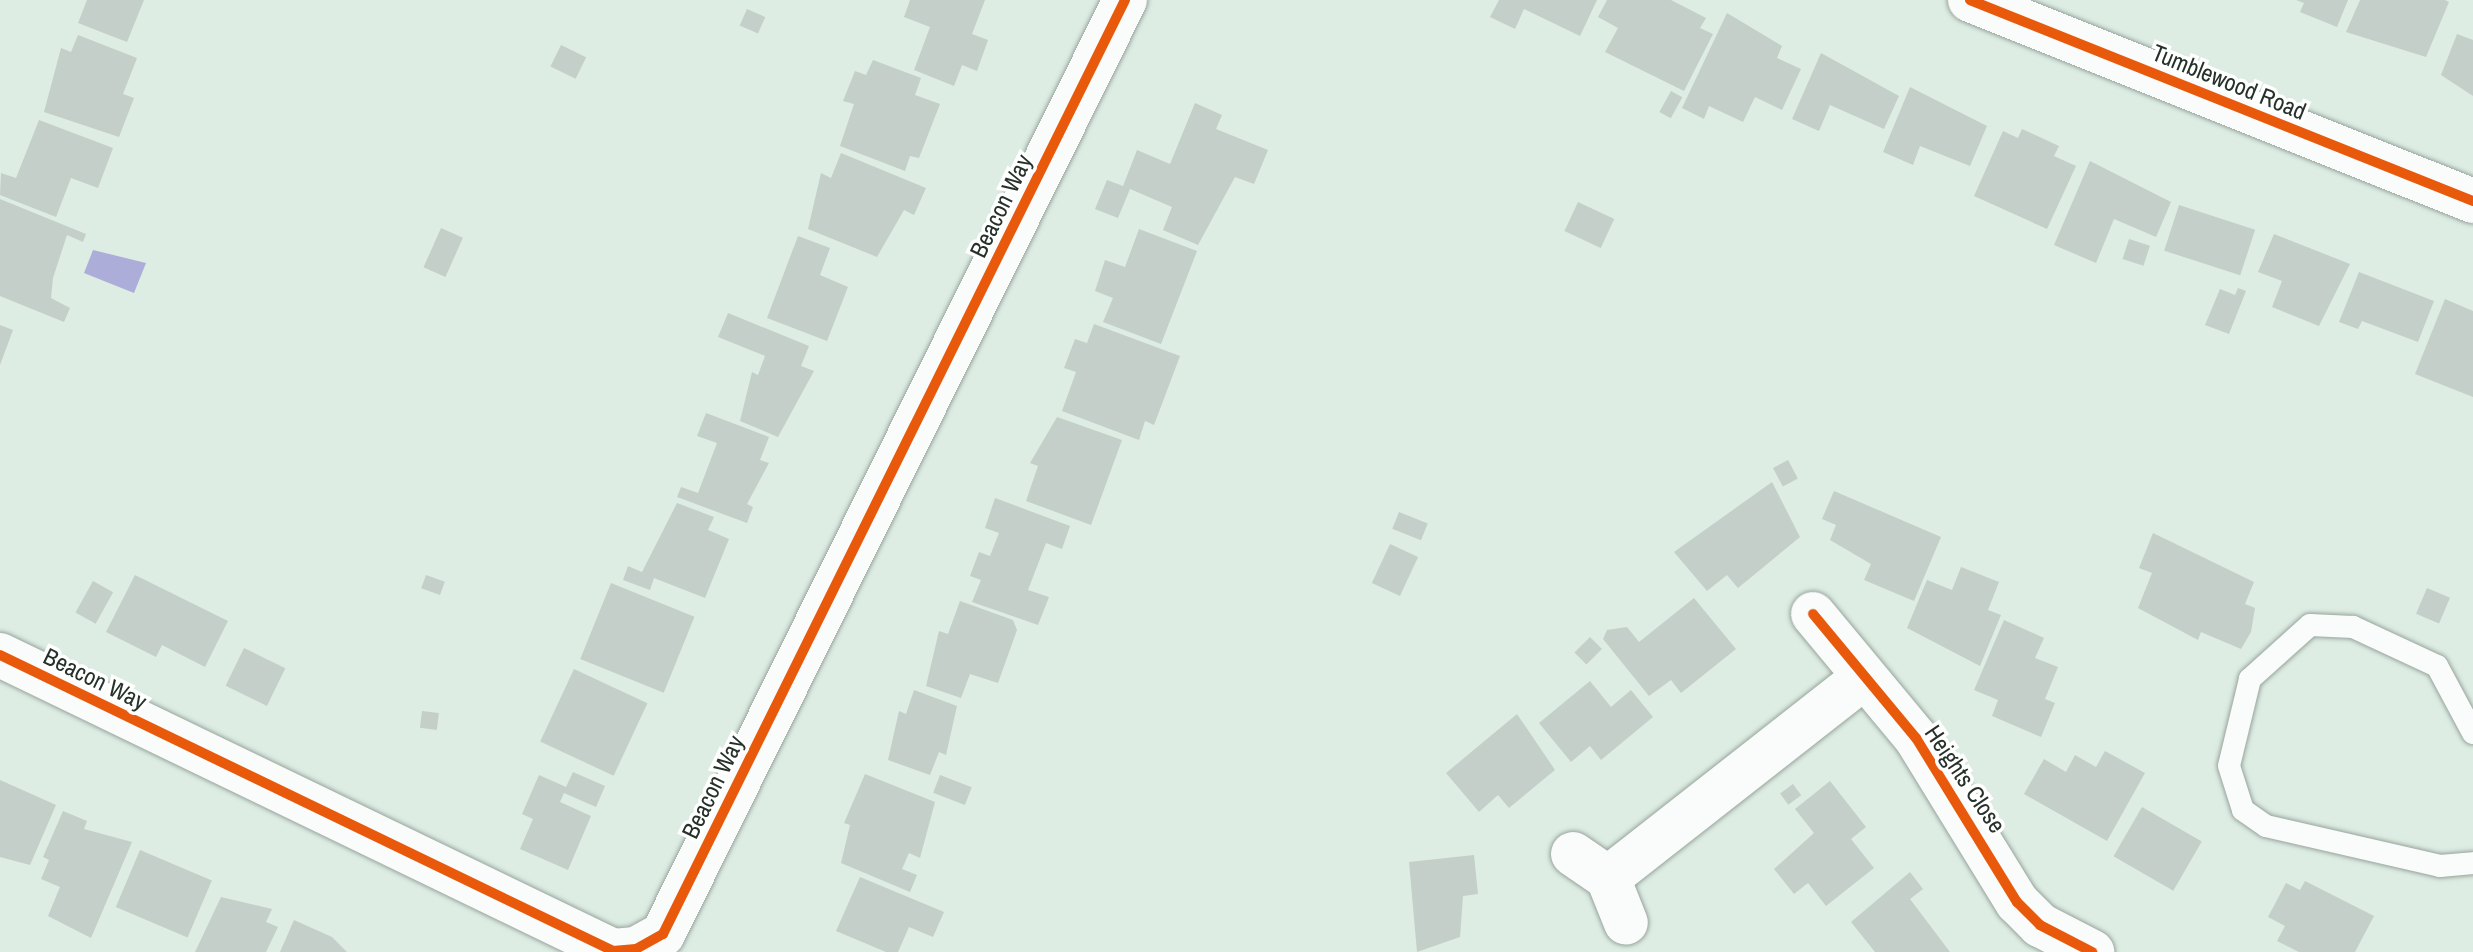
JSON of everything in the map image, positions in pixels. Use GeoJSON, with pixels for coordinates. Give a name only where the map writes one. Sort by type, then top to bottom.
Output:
{"type":"FeatureCollection","features":[{"type":"Feature","properties":{"kind":"street","name":"Beacon Way"},"geometry":{"type":"LineString","coordinates":[[0,655],[613,951],[636,949],[663,934],[1125,0]]}},
{"type":"Feature","properties":{"kind":"street","name":"Tumblewood Road"},"geometry":{"type":"LineString","coordinates":[[1970,0],[2473,201]]}},
{"type":"Feature","properties":{"kind":"street","name":"Heights Close"},"geometry":{"type":"LineString","coordinates":[[1813,614],[1863,678],[1916,738],[2017,902],[2040,925],[2092,952]]}},
{"type":"Feature","properties":{"kind":"street"},"geometry":{"type":"LineString","coordinates":[[1626,923],[1590,866],[1863,678]]}},
{"type":"Feature","properties":{"kind":"lane"},"geometry":{"type":"LineString","coordinates":[[2473,733],[2437,666],[2353,627],[2310,625],[2250,679],[2229,766],[2243,810],[2266,826],[2440,866],[2473,863]]}},
{"type":"Feature","properties":{"kind":"water"},"geometry":{"type":"Polygon","coordinates":[[[93,250],[146,263],[134,293],[84,273],[93,250]]]}},
{"type":"Feature","properties":{"kind":"building"},"geometry":{"type":"Polygon","coordinates":[[[87,0],[144,0],[127,42],[78,23],[87,0]]]}},
{"type":"Feature","properties":{"kind":"building"},"geometry":{"type":"Polygon","coordinates":[[[910,0],[985,0],[972,34],[988,40],[977,71],[962,65],[954,86],[914,70],[930,27],[904,17],[910,0]]]}},
{"type":"Feature","properties":{"kind":"building"},"geometry":{"type":"Polygon","coordinates":[[[1499,0],[1597,0],[1580,36],[1524,9],[1515,29],[1490,17],[1499,0]]]}},
{"type":"Feature","properties":{"kind":"building"},"geometry":{"type":"Polygon","coordinates":[[[1607,0],[1671,0],[1706,18],[1700,28],[1713,34],[1684,91],[1605,52],[1618,28],[1598,17],[1607,0]]]}},
{"type":"Feature","properties":{"kind":"building"},"geometry":{"type":"Polygon","coordinates":[[[2296,0],[2348,0],[2337,27],[2300,12],[2304,3],[2296,0]]]}},
{"type":"Feature","properties":{"kind":"building"},"geometry":{"type":"Polygon","coordinates":[[[2360,0],[2449,2],[2426,57],[2346,32],[2360,0]]]}},
{"type":"Feature","properties":{"kind":"building"},"geometry":{"type":"Polygon","coordinates":[[[747,9],[765,17],[758,34],[740,25],[747,9]]]}},
{"type":"Feature","properties":{"kind":"building"},"geometry":{"type":"Polygon","coordinates":[[[1727,13],[1782,46],[1777,58],[1801,69],[1782,110],[1755,97],[1743,122],[1709,106],[1704,119],[1682,108],[1727,13]]]}},
{"type":"Feature","properties":{"kind":"building"},"geometry":{"type":"Polygon","coordinates":[[[2457,34],[2473,40],[2473,96],[2441,75],[2457,34]]]}},
{"type":"Feature","properties":{"kind":"building"},"geometry":{"type":"Polygon","coordinates":[[[78,35],[137,58],[123,94],[134,98],[119,137],[44,112],[61,48],[71,52],[78,35]]]}},
{"type":"Feature","properties":{"kind":"building"},"geometry":{"type":"Polygon","coordinates":[[[561,45],[586,57],[576,79],[550,67],[561,45]]]}},
{"type":"Feature","properties":{"kind":"building"},"geometry":{"type":"Polygon","coordinates":[[[1821,53],[1899,96],[1884,129],[1830,105],[1819,131],[1792,119],[1821,53]]]}},
{"type":"Feature","properties":{"kind":"building"},"geometry":{"type":"Polygon","coordinates":[[[873,60],[921,78],[915,95],[940,104],[919,158],[910,156],[905,171],[840,146],[854,104],[843,101],[855,71],[866,75],[873,60]]]}},
{"type":"Feature","properties":{"kind":"building"},"geometry":{"type":"Polygon","coordinates":[[[1910,87],[1987,126],[1970,166],[1920,146],[1913,165],[1883,152],[1910,87]]]}},
{"type":"Feature","properties":{"kind":"building"},"geometry":{"type":"Polygon","coordinates":[[[1671,91],[1682,97],[1671,118],[1659,112],[1671,91]]]}},
{"type":"Feature","properties":{"kind":"building"},"geometry":{"type":"Polygon","coordinates":[[[1195,103],[1222,115],[1216,129],[1268,150],[1254,184],[1235,177],[1198,245],[1163,230],[1172,207],[1130,189],[1118,218],[1095,209],[1107,180],[1123,186],[1137,150],[1170,164],[1195,103]]]}},
{"type":"Feature","properties":{"kind":"building"},"geometry":{"type":"Polygon","coordinates":[[[39,120],[113,148],[98,188],[71,178],[56,217],[0,195],[1,173],[16,178],[39,120]]]}},
{"type":"Feature","properties":{"kind":"building"},"geometry":{"type":"Polygon","coordinates":[[[2022,129],[2059,146],[2054,156],[2076,166],[2047,229],[1974,196],[2003,131],[2018,138],[2022,129]]]}},
{"type":"Feature","properties":{"kind":"building"},"geometry":{"type":"Polygon","coordinates":[[[841,153],[926,188],[914,215],[904,210],[877,257],[808,229],[821,173],[831,178],[841,153]]]}},
{"type":"Feature","properties":{"kind":"building"},"geometry":{"type":"Polygon","coordinates":[[[2090,161],[2171,202],[2156,237],[2114,219],[2096,263],[2054,245],[2090,161]]]}},
{"type":"Feature","properties":{"kind":"building"},"geometry":{"type":"Polygon","coordinates":[[[0,199],[86,234],[83,242],[67,235],[53,278],[51,298],[70,308],[64,322],[0,296],[0,199]]]}},
{"type":"Feature","properties":{"kind":"building"},"geometry":{"type":"Polygon","coordinates":[[[1578,202],[1614,219],[1601,248],[1564,231],[1578,202]]]}},
{"type":"Feature","properties":{"kind":"building"},"geometry":{"type":"Polygon","coordinates":[[[2179,205],[2255,230],[2240,275],[2164,251],[2179,205]]]}},
{"type":"Feature","properties":{"kind":"building"},"geometry":{"type":"Polygon","coordinates":[[[441,228],[463,238],[445,277],[424,267],[441,228]]]}},
{"type":"Feature","properties":{"kind":"building"},"geometry":{"type":"Polygon","coordinates":[[[1139,229],[1197,251],[1161,344],[1103,322],[1113,298],[1095,291],[1105,260],[1125,267],[1139,229]]]}},
{"type":"Feature","properties":{"kind":"building"},"geometry":{"type":"Polygon","coordinates":[[[2274,234],[2350,264],[2319,326],[2272,307],[2282,281],[2258,272],[2274,234]]]}},
{"type":"Feature","properties":{"kind":"building"},"geometry":{"type":"Polygon","coordinates":[[[798,236],[830,248],[820,275],[848,287],[827,341],[767,318],[798,236]]]}},
{"type":"Feature","properties":{"kind":"building"},"geometry":{"type":"Polygon","coordinates":[[[2129,239],[2150,246],[2143,266],[2123,259],[2129,239]]]}},
{"type":"Feature","properties":{"kind":"building"},"geometry":{"type":"Polygon","coordinates":[[[2359,272],[2434,301],[2418,342],[2362,321],[2358,329],[2339,322],[2359,272]]]}},
{"type":"Feature","properties":{"kind":"building"},"geometry":{"type":"Polygon","coordinates":[[[2238,288],[2246,291],[2229,334],[2205,325],[2220,289],[2235,295],[2238,288]]]}},
{"type":"Feature","properties":{"kind":"building"},"geometry":{"type":"Polygon","coordinates":[[[2445,299],[2473,311],[2473,397],[2415,374],[2445,299]]]}},
{"type":"Feature","properties":{"kind":"building"},"geometry":{"type":"Polygon","coordinates":[[[728,313],[809,346],[801,366],[814,371],[778,437],[740,421],[752,372],[758,375],[765,356],[718,337],[728,313]]]}},
{"type":"Feature","properties":{"kind":"building"},"geometry":{"type":"Polygon","coordinates":[[[1094,324],[1180,356],[1154,425],[1145,421],[1139,440],[1062,411],[1076,372],[1064,368],[1075,339],[1087,343],[1094,324]]]}},
{"type":"Feature","properties":{"kind":"building"},"geometry":{"type":"Polygon","coordinates":[[[0,325],[13,330],[0,365],[0,325]]]}},
{"type":"Feature","properties":{"kind":"building"},"geometry":{"type":"Polygon","coordinates":[[[706,413],[769,437],[760,460],[769,463],[747,504],[753,507],[747,523],[677,497],[681,487],[698,493],[717,443],[697,436],[706,413]]]}},
{"type":"Feature","properties":{"kind":"building"},"geometry":{"type":"Polygon","coordinates":[[[1057,417],[1122,440],[1091,525],[1026,501],[1038,466],[1030,463],[1057,417]]]}},
{"type":"Feature","properties":{"kind":"building"},"geometry":{"type":"Polygon","coordinates":[[[1788,460],[1798,479],[1783,487],[1773,468],[1788,460]]]}},
{"type":"Feature","properties":{"kind":"building"},"geometry":{"type":"Polygon","coordinates":[[[1772,482],[1800,537],[1738,588],[1727,575],[1707,591],[1674,552],[1772,482]]]}},
{"type":"Feature","properties":{"kind":"building"},"geometry":{"type":"Polygon","coordinates":[[[1834,491],[1941,537],[1914,601],[1864,580],[1871,564],[1830,540],[1836,525],[1822,519],[1834,491]]]}},
{"type":"Feature","properties":{"kind":"building"},"geometry":{"type":"Polygon","coordinates":[[[995,498],[1070,526],[1062,549],[1046,543],[1028,590],[1049,597],[1038,625],[972,602],[981,580],[970,576],[979,552],[990,556],[999,533],[985,528],[995,498]]]}},
{"type":"Feature","properties":{"kind":"building"},"geometry":{"type":"Polygon","coordinates":[[[677,503],[714,517],[708,530],[729,539],[705,598],[654,578],[650,590],[623,580],[628,566],[642,572],[677,503]]]}},
{"type":"Feature","properties":{"kind":"building"},"geometry":{"type":"Polygon","coordinates":[[[1399,512],[1428,524],[1421,540],[1392,529],[1399,512]]]}},
{"type":"Feature","properties":{"kind":"building"},"geometry":{"type":"Polygon","coordinates":[[[2153,533],[2254,582],[2245,604],[2255,608],[2251,632],[2241,649],[2201,632],[2198,640],[2138,608],[2152,573],[2139,568],[2153,533]]]}},
{"type":"Feature","properties":{"kind":"building"},"geometry":{"type":"Polygon","coordinates":[[[1390,544],[1418,557],[1400,596],[1372,583],[1390,544]]]}},
{"type":"Feature","properties":{"kind":"building"},"geometry":{"type":"Polygon","coordinates":[[[1961,567],[1999,582],[1988,610],[2001,615],[1980,666],[1907,628],[1927,580],[1952,590],[1961,567]]]}},
{"type":"Feature","properties":{"kind":"building"},"geometry":{"type":"Polygon","coordinates":[[[135,575],[228,621],[205,667],[162,645],[156,657],[106,632],[135,575]]]}},
{"type":"Feature","properties":{"kind":"building"},"geometry":{"type":"Polygon","coordinates":[[[426,575],[445,582],[440,595],[421,588],[426,575]]]}},
{"type":"Feature","properties":{"kind":"building"},"geometry":{"type":"Polygon","coordinates":[[[93,581],[113,592],[96,624],[76,612],[93,581]]]}},
{"type":"Feature","properties":{"kind":"building"},"geometry":{"type":"Polygon","coordinates":[[[611,583],[694,617],[664,693],[580,659],[611,583]]]}},
{"type":"Feature","properties":{"kind":"building"},"geometry":{"type":"Polygon","coordinates":[[[2427,588],[2450,598],[2439,624],[2416,614],[2427,588]]]}},
{"type":"Feature","properties":{"kind":"building"},"geometry":{"type":"Polygon","coordinates":[[[1694,598],[1736,649],[1681,693],[1671,680],[1649,696],[1603,639],[1607,630],[1627,627],[1639,642],[1694,598]]]}},
{"type":"Feature","properties":{"kind":"building"},"geometry":{"type":"Polygon","coordinates":[[[960,601],[1013,620],[1017,630],[998,683],[970,674],[961,698],[926,686],[939,631],[948,634],[960,601]]]}},
{"type":"Feature","properties":{"kind":"building"},"geometry":{"type":"Polygon","coordinates":[[[2004,620],[2044,638],[2035,658],[2058,667],[2045,699],[2055,703],[2041,737],[1992,716],[1998,700],[1974,690],[2004,620]]]}},
{"type":"Feature","properties":{"kind":"building"},"geometry":{"type":"Polygon","coordinates":[[[1590,637],[1602,649],[1586,665],[1574,653],[1590,637]]]}},
{"type":"Feature","properties":{"kind":"building"},"geometry":{"type":"Polygon","coordinates":[[[244,648],[285,668],[267,706],[226,686],[244,648]]]}},
{"type":"Feature","properties":{"kind":"building"},"geometry":{"type":"Polygon","coordinates":[[[574,669],[647,703],[614,776],[540,742],[574,669]]]}},
{"type":"Feature","properties":{"kind":"building"},"geometry":{"type":"Polygon","coordinates":[[[1590,681],[1611,707],[1631,690],[1653,717],[1601,760],[1590,746],[1571,762],[1539,723],[1590,681]]]}},
{"type":"Feature","properties":{"kind":"building"},"geometry":{"type":"Polygon","coordinates":[[[914,690],[957,706],[946,755],[939,752],[930,775],[888,760],[899,711],[906,714],[914,690]]]}},
{"type":"Feature","properties":{"kind":"building"},"geometry":{"type":"Polygon","coordinates":[[[422,711],[439,713],[437,730],[420,728],[422,711]]]}},
{"type":"Feature","properties":{"kind":"building"},"geometry":{"type":"Polygon","coordinates":[[[1517,714],[1555,770],[1509,808],[1498,795],[1479,812],[1446,773],[1517,714]]]}},
{"type":"Feature","properties":{"kind":"building"},"geometry":{"type":"Polygon","coordinates":[[[2105,751],[2145,773],[2107,841],[2024,794],[2044,759],[2066,772],[2075,755],[2096,767],[2105,751]]]}},
{"type":"Feature","properties":{"kind":"building"},"geometry":{"type":"Polygon","coordinates":[[[573,772],[605,786],[596,807],[564,793],[560,802],[591,816],[568,870],[520,849],[533,819],[522,814],[539,775],[566,787],[573,772]]]}},
{"type":"Feature","properties":{"kind":"building"},"geometry":{"type":"Polygon","coordinates":[[[865,774],[935,802],[920,858],[909,853],[902,869],[917,875],[910,892],[841,863],[850,825],[844,823],[865,774]]]}},
{"type":"Feature","properties":{"kind":"building"},"geometry":{"type":"Polygon","coordinates":[[[940,775],[972,787],[965,805],[933,793],[940,775]]]}},
{"type":"Feature","properties":{"kind":"building"},"geometry":{"type":"Polygon","coordinates":[[[0,780],[56,805],[30,865],[0,857],[0,780]]]}},
{"type":"Feature","properties":{"kind":"building"},"geometry":{"type":"Polygon","coordinates":[[[1830,781],[1866,827],[1851,839],[1874,868],[1826,906],[1808,883],[1794,894],[1774,869],[1814,833],[1795,809],[1830,781]]]}},
{"type":"Feature","properties":{"kind":"building"},"geometry":{"type":"Polygon","coordinates":[[[1793,784],[1801,795],[1788,805],[1780,793],[1793,784]]]}},
{"type":"Feature","properties":{"kind":"building"},"geometry":{"type":"Polygon","coordinates":[[[2142,807],[2202,842],[2173,891],[2114,856],[2142,807]]]}},
{"type":"Feature","properties":{"kind":"building"},"geometry":{"type":"Polygon","coordinates":[[[63,811],[87,821],[84,829],[132,842],[91,938],[48,916],[60,887],[41,879],[49,860],[43,857],[63,811]]]}},
{"type":"Feature","properties":{"kind":"building"},"geometry":{"type":"Polygon","coordinates":[[[140,850],[212,880],[188,938],[116,907],[140,850]]]}},
{"type":"Feature","properties":{"kind":"building"},"geometry":{"type":"Polygon","coordinates":[[[1474,855],[1478,894],[1463,896],[1460,937],[1417,952],[1409,862],[1474,855]]]}},
{"type":"Feature","properties":{"kind":"building"},"geometry":{"type":"Polygon","coordinates":[[[1910,872],[1923,889],[1910,899],[1950,952],[1875,952],[1851,922],[1910,872]]]}},
{"type":"Feature","properties":{"kind":"building"},"geometry":{"type":"Polygon","coordinates":[[[860,877],[944,912],[933,937],[909,927],[898,952],[886,952],[836,931],[860,877]]]}},
{"type":"Feature","properties":{"kind":"building"},"geometry":{"type":"Polygon","coordinates":[[[2305,881],[2374,916],[2355,952],[2299,952],[2277,941],[2285,926],[2268,917],[2286,883],[2300,890],[2305,881]]]}},
{"type":"Feature","properties":{"kind":"building"},"geometry":{"type":"Polygon","coordinates":[[[221,897],[272,909],[266,922],[278,927],[266,952],[195,952],[221,897]]]}},
{"type":"Feature","properties":{"kind":"building"},"geometry":{"type":"Polygon","coordinates":[[[294,920],[332,937],[347,952],[280,952],[294,920]]]}},
{"type":"Feature","properties":{"kind":"cycle path"},"geometry":{"type":"LineString","coordinates":[[0,655],[613,951],[636,949],[663,934],[1125,0]]}},
{"type":"Feature","properties":{"kind":"cycle path"},"geometry":{"type":"LineString","coordinates":[[1970,0],[2473,201]]}},
{"type":"Feature","properties":{"kind":"cycle path"},"geometry":{"type":"LineString","coordinates":[[1813,614],[1916,738],[2017,902],[2040,925],[2092,952]]}}]}
